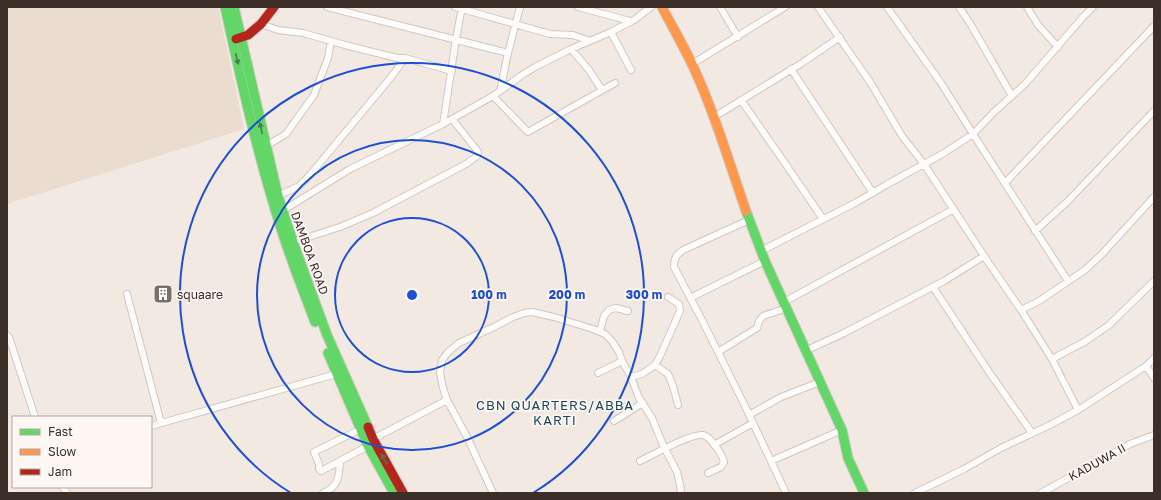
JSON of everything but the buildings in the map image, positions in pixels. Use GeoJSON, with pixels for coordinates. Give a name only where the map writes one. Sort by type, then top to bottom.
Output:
{"type":"FeatureCollection","features":[{"type":"Feature","properties":{"kind":"main road","name":"DAMBOA ROAD"},"geometry":{"type":"LineString","coordinates":[[225,7],[237,39],[282,211],[292,242],[327,335],[350,388],[369,443],[403,493]]}},
{"type":"Feature","properties":{"kind":"main road","name":"DAMBOA ROAD"},"geometry":{"type":"LineString","coordinates":[[234,7],[237,39],[258,152],[297,278],[336,374],[361,429],[394,493]]}},
{"type":"Feature","properties":{"kind":"main road"},"geometry":{"type":"LineString","coordinates":[[237,39],[248,35],[262,24],[274,7]]}},
{"type":"Feature","properties":{"kind":"main road"},"geometry":{"type":"LineString","coordinates":[[662,7],[692,64],[714,117],[749,220],[765,261],[842,430],[848,458],[864,493]]}},
{"type":"Feature","properties":{"kind":"street"},"geometry":{"type":"LineString","coordinates":[[327,7],[508,53]]}},
{"type":"Feature","properties":{"kind":"street"},"geometry":{"type":"LineString","coordinates":[[455,7],[550,34],[573,35],[590,41]]}},
{"type":"Feature","properties":{"kind":"street"},"geometry":{"type":"LineString","coordinates":[[500,91],[520,7]]}},
{"type":"Feature","properties":{"kind":"street"},"geometry":{"type":"LineString","coordinates":[[578,7],[630,21]]}},
{"type":"Feature","properties":{"kind":"street"},"geometry":{"type":"LineString","coordinates":[[282,211],[350,169],[443,124],[493,96],[535,67],[571,49],[611,32],[651,7]]}},
{"type":"Feature","properties":{"kind":"street"},"geometry":{"type":"LineString","coordinates":[[720,7],[738,37]]}},
{"type":"Feature","properties":{"kind":"street"},"geometry":{"type":"LineString","coordinates":[[692,64],[738,37],[784,7]]}},
{"type":"Feature","properties":{"kind":"street"},"geometry":{"type":"LineString","coordinates":[[818,7],[870,82],[902,136],[924,164],[1021,310],[1052,359],[1078,410]]}},
{"type":"Feature","properties":{"kind":"street"},"geometry":{"type":"LineString","coordinates":[[959,7],[1012,96]]}},
{"type":"Feature","properties":{"kind":"street"},"geometry":{"type":"LineString","coordinates":[[1027,7],[1038,25],[1058,46]]}},
{"type":"Feature","properties":{"kind":"street"},"geometry":{"type":"LineString","coordinates":[[761,251],[873,193],[944,153],[973,134],[994,112],[1025,84],[1093,7]]}},
{"type":"Feature","properties":{"kind":"street"},"geometry":{"type":"LineString","coordinates":[[443,124],[462,8]]}},
{"type":"Feature","properties":{"kind":"street"},"geometry":{"type":"LineString","coordinates":[[890,8],[941,83],[1068,281]]}},
{"type":"Feature","properties":{"kind":"street"},"geometry":{"type":"LineString","coordinates":[[262,24],[278,30],[303,33],[452,71]]}},
{"type":"Feature","properties":{"kind":"street"},"geometry":{"type":"LineString","coordinates":[[1005,183],[1154,26]]}},
{"type":"Feature","properties":{"kind":"street"},"geometry":{"type":"LineString","coordinates":[[611,32],[631,70]]}},
{"type":"Feature","properties":{"kind":"street"},"geometry":{"type":"LineString","coordinates":[[714,117],[791,68],[802,63],[840,37]]}},
{"type":"Feature","properties":{"kind":"street"},"geometry":{"type":"LineString","coordinates":[[266,146],[286,134],[314,95],[328,58],[331,41]]}},
{"type":"Feature","properties":{"kind":"street"},"geometry":{"type":"LineString","coordinates":[[571,49],[589,70],[602,90]]}},
{"type":"Feature","properties":{"kind":"street"},"geometry":{"type":"LineString","coordinates":[[278,196],[300,186],[310,176],[405,58]]}},
{"type":"Feature","properties":{"kind":"street"},"geometry":{"type":"LineString","coordinates":[[791,68],[873,193]]}},
{"type":"Feature","properties":{"kind":"street"},"geometry":{"type":"LineString","coordinates":[[493,96],[528,132],[615,82]]}},
{"type":"Feature","properties":{"kind":"street"},"geometry":{"type":"LineString","coordinates":[[741,100],[823,219]]}},
{"type":"Feature","properties":{"kind":"street"},"geometry":{"type":"LineString","coordinates":[[1035,231],[1067,202],[1154,111]]}},
{"type":"Feature","properties":{"kind":"street"},"geometry":{"type":"LineString","coordinates":[[292,242],[340,227],[373,213],[466,164],[477,156],[478,152],[476,149],[452,119]]}},
{"type":"Feature","properties":{"kind":"street"},"geometry":{"type":"LineString","coordinates":[[1021,310],[1039,301],[1084,270],[1102,254],[1154,197]]}},
{"type":"Feature","properties":{"kind":"street"},"geometry":{"type":"LineString","coordinates":[[718,352],[757,328],[763,316],[786,305],[954,209]]}},
{"type":"Feature","properties":{"kind":"street"},"geometry":{"type":"LineString","coordinates":[[749,220],[683,250],[674,259],[674,267],[718,352],[786,493]]}},
{"type":"Feature","properties":{"kind":"street"},"geometry":{"type":"LineString","coordinates":[[805,350],[844,333],[933,287],[984,256]]}},
{"type":"Feature","properties":{"kind":"street"},"geometry":{"type":"LineString","coordinates":[[690,298],[765,261]]}},
{"type":"Feature","properties":{"kind":"street"},"geometry":{"type":"LineString","coordinates":[[1052,359],[1086,341],[1109,324],[1154,282]]}},
{"type":"Feature","properties":{"kind":"street"},"geometry":{"type":"LineString","coordinates":[[933,287],[989,372],[1032,433]]}},
{"type":"Feature","properties":{"kind":"street"},"geometry":{"type":"LineString","coordinates":[[127,294],[161,423]]}},
{"type":"Feature","properties":{"kind":"street"},"geometry":{"type":"LineString","coordinates":[[631,377],[642,374],[655,365],[660,356],[680,311],[679,304],[668,297]]}},
{"type":"Feature","properties":{"kind":"street"},"geometry":{"type":"LineString","coordinates":[[600,331],[604,316],[609,310],[616,308],[628,311]]}},
{"type":"Feature","properties":{"kind":"street"},"geometry":{"type":"LineString","coordinates":[[493,493],[467,436],[447,400],[440,373],[442,360],[448,352],[459,343],[511,318],[528,313],[541,314],[600,331],[612,341],[631,377],[639,398],[652,418],[665,449],[677,472],[681,489],[680,493]]}},
{"type":"Feature","properties":{"kind":"street"},"geometry":{"type":"LineString","coordinates":[[7,335],[9,337],[36,416]]}},
{"type":"Feature","properties":{"kind":"street"},"geometry":{"type":"LineString","coordinates":[[915,493],[1078,410],[1146,366],[1154,358]]}},
{"type":"Feature","properties":{"kind":"street"},"geometry":{"type":"LineString","coordinates":[[598,373],[622,361]]}},
{"type":"Feature","properties":{"kind":"street"},"geometry":{"type":"LineString","coordinates":[[655,365],[668,374],[678,405]]}},
{"type":"Feature","properties":{"kind":"street"},"geometry":{"type":"LineString","coordinates":[[1146,366],[1154,378]]}},
{"type":"Feature","properties":{"kind":"street"},"geometry":{"type":"LineString","coordinates":[[152,426],[336,374]]}},
{"type":"Feature","properties":{"kind":"street"},"geometry":{"type":"LineString","coordinates":[[749,415],[781,397],[820,382]]}},
{"type":"Feature","properties":{"kind":"street"},"geometry":{"type":"LineString","coordinates":[[361,429],[314,452],[321,471],[447,400]]}},
{"type":"Feature","properties":{"kind":"street"},"geometry":{"type":"LineString","coordinates":[[614,421],[643,403]]}},
{"type":"Feature","properties":{"kind":"street"},"geometry":{"type":"LineString","coordinates":[[714,445],[753,423]]}},
{"type":"Feature","properties":{"kind":"street"},"geometry":{"type":"LineString","coordinates":[[771,461],[842,430]]}},
{"type":"Feature","properties":{"kind":"street"},"geometry":{"type":"LineString","coordinates":[[640,461],[685,439],[704,435],[710,439],[724,462],[720,467],[708,473]]}},
{"type":"Feature","properties":{"kind":"street","name":"KADUWA II"},"geometry":{"type":"LineString","coordinates":[[1041,493],[1130,444],[1154,435]]}},
{"type":"Feature","properties":{"kind":"street"},"geometry":{"type":"LineString","coordinates":[[323,493],[331,490],[339,478],[340,460]]}},
{"type":"Feature","properties":{"kind":"shaded area"},"geometry":{"type":"Polygon","coordinates":[[[7,7],[218,7],[244,129],[7,204],[7,7]]]}},
{"type":"Feature","properties":{"kind":"traffic: fast"},"geometry":{"type":"LineString","coordinates":[[225,7],[264,171],[288,250],[315,322]]}},
{"type":"Feature","properties":{"kind":"traffic: fast"},"geometry":{"type":"LineString","coordinates":[[234,7],[278,196],[327,335],[368,427]]}},
{"type":"Feature","properties":{"kind":"traffic: fast"},"geometry":{"type":"LineString","coordinates":[[746,211],[765,261],[842,430],[848,458],[864,493]]}},
{"type":"Feature","properties":{"kind":"traffic: fast"},"geometry":{"type":"LineString","coordinates":[[328,353],[368,446],[394,493]]}},
{"type":"Feature","properties":{"kind":"traffic: slow"},"geometry":{"type":"LineString","coordinates":[[662,7],[689,57],[700,82],[721,137],[746,211]]}},
{"type":"Feature","properties":{"kind":"traffic: jam"},"geometry":{"type":"LineString","coordinates":[[236,39],[248,35],[261,24],[274,7]]}},
{"type":"Feature","properties":{"kind":"traffic: jam"},"geometry":{"type":"LineString","coordinates":[[368,427],[373,439],[403,493]]}},
{"type":"Feature","properties":{"kind":"place","name":"squaare"},"geometry":{"type":"Point","coordinates":[163,294]}},
{"type":"Feature","properties":{"kind":"district","name":"CBN QUARTERS/ABBA KARTI"},"geometry":{"type":"Point","coordinates":[555,412]}}]}
